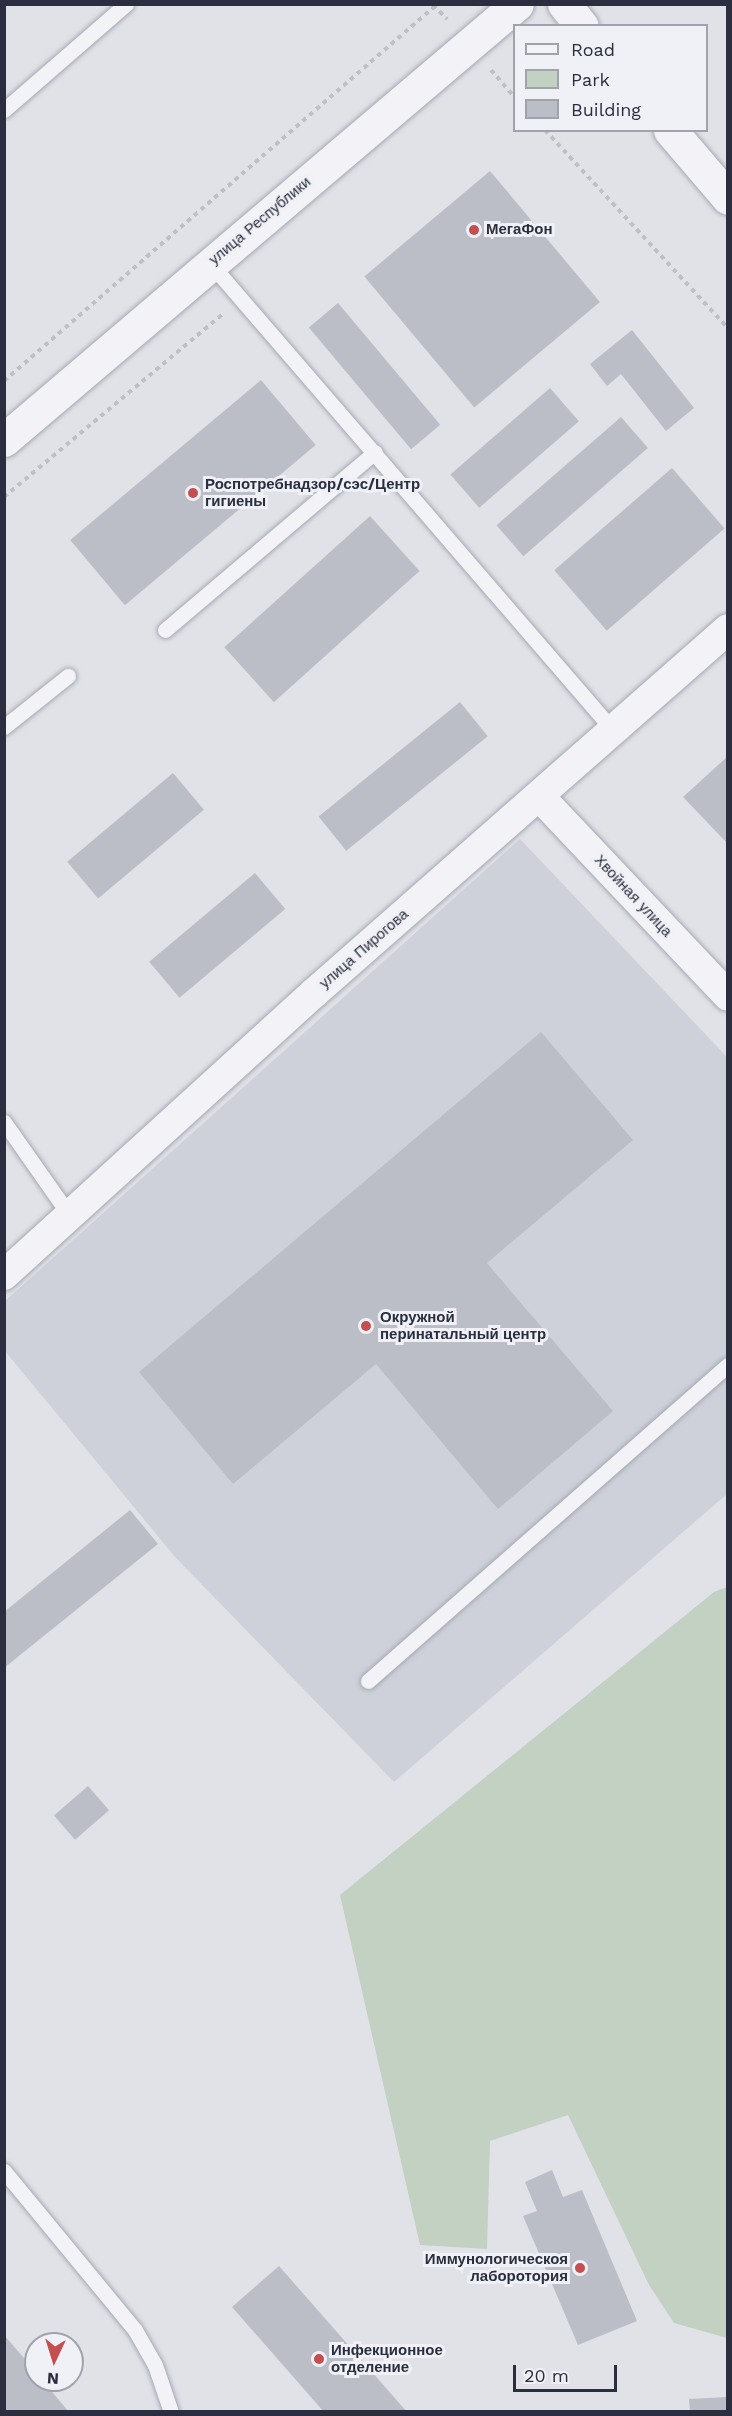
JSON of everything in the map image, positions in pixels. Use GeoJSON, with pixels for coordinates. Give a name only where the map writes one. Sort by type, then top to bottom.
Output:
{"type":"FeatureCollection","features":[{"type":"Feature","properties":{"kind":"street","name":"улица Республики"},"geometry":{"type":"LineString","coordinates":[[4,440],[517,4]]}},
{"type":"Feature","properties":{"kind":"street"},"geometry":{"type":"LineString","coordinates":[[564,4],[580,24]]}},
{"type":"Feature","properties":{"kind":"street"},"geometry":{"type":"LineString","coordinates":[[672,132],[728,198]]}},
{"type":"Feature","properties":{"kind":"street","name":"улица Пирогова"},"geometry":{"type":"LineString","coordinates":[[4,1275],[612,729],[728,629]]}},
{"type":"Feature","properties":{"kind":"street","name":"Хвойная улица"},"geometry":{"type":"LineString","coordinates":[[539,796],[728,996]]}},
{"type":"Feature","properties":{"kind":"lane"},"geometry":{"type":"LineString","coordinates":[[4,110],[126,4]]}},
{"type":"Feature","properties":{"kind":"lane"},"geometry":{"type":"LineString","coordinates":[[210,263],[612,729]]}},
{"type":"Feature","properties":{"kind":"lane"},"geometry":{"type":"LineString","coordinates":[[165,630],[375,452]]}},
{"type":"Feature","properties":{"kind":"lane"},"geometry":{"type":"LineString","coordinates":[[4,728],[68,675]]}},
{"type":"Feature","properties":{"kind":"lane"},"geometry":{"type":"LineString","coordinates":[[4,1122],[70,1216]]}},
{"type":"Feature","properties":{"kind":"lane"},"geometry":{"type":"LineString","coordinates":[[368,1681],[728,1365]]}},
{"type":"Feature","properties":{"kind":"lane"},"geometry":{"type":"LineString","coordinates":[[4,2171],[135,2330],[155,2366],[171,2412]]}},
{"type":"Feature","properties":{"kind":"path"},"geometry":{"type":"LineString","coordinates":[[4,381],[435,6]]}},
{"type":"Feature","properties":{"kind":"path"},"geometry":{"type":"LineString","coordinates":[[547,132],[728,328]]}},
{"type":"Feature","properties":{"kind":"path"},"geometry":{"type":"LineString","coordinates":[[4,497],[241,299]]}},
{"type":"Feature","properties":{"kind":"shaded area","name":"Окружной перинатальный центр"},"geometry":{"type":"Polygon","coordinates":[[[520,839],[727,1057],[727,1494],[394,1782],[176,1558],[5,1351],[4,1302],[520,839]]]}},
{"type":"Feature","properties":{"kind":"green space"},"geometry":{"type":"Polygon","coordinates":[[[728,1587],[727,2338],[674,2323],[649,2285],[568,2115],[490,2141],[487,2249],[420,2245],[340,1895],[714,1592],[728,1587]]]}},
{"type":"Feature","properties":{"kind":"building"},"geometry":{"type":"Polygon","coordinates":[[[490,171],[600,302],[474,407],[364,276],[490,171]]]}},
{"type":"Feature","properties":{"kind":"building"},"geometry":{"type":"Polygon","coordinates":[[[338,303],[440,425],[411,449],[309,327],[338,303]]]}},
{"type":"Feature","properties":{"kind":"building"},"geometry":{"type":"Polygon","coordinates":[[[632,330],[694,408],[666,431],[621,374],[607,386],[590,364],[632,330]]]}},
{"type":"Feature","properties":{"kind":"building","name":"Роспотребнадзор/сэс/Центр гигиены"},"geometry":{"type":"Polygon","coordinates":[[[261,380],[316,445],[125,605],[70,540],[261,380]]]}},
{"type":"Feature","properties":{"kind":"building"},"geometry":{"type":"Polygon","coordinates":[[[550,388],[579,421],[479,508],[450,475],[550,388]]]}},
{"type":"Feature","properties":{"kind":"building"},"geometry":{"type":"Polygon","coordinates":[[[621,417],[648,448],[523,556],[496,525],[621,417]]]}},
{"type":"Feature","properties":{"kind":"building"},"geometry":{"type":"Polygon","coordinates":[[[672,468],[724,528],[607,631],[554,570],[672,468]]]}},
{"type":"Feature","properties":{"kind":"building"},"geometry":{"type":"Polygon","coordinates":[[[370,516],[420,571],[274,702],[224,647],[370,516]]]}},
{"type":"Feature","properties":{"kind":"building"},"geometry":{"type":"Polygon","coordinates":[[[460,702],[488,736],[346,851],[319,817],[460,702]]]}},
{"type":"Feature","properties":{"kind":"building"},"geometry":{"type":"Polygon","coordinates":[[[728,756],[728,844],[683,797],[728,756]]]}},
{"type":"Feature","properties":{"kind":"building"},"geometry":{"type":"Polygon","coordinates":[[[173,773],[204,810],[98,898],[67,862],[173,773]]]}},
{"type":"Feature","properties":{"kind":"building"},"geometry":{"type":"Polygon","coordinates":[[[255,873],[285,909],[179,998],[149,962],[255,873]]]}},
{"type":"Feature","properties":{"kind":"building"},"geometry":{"type":"Polygon","coordinates":[[[541,1032],[633,1140],[487,1263],[613,1411],[498,1509],[376,1364],[233,1484],[139,1372],[541,1032]]]}},
{"type":"Feature","properties":{"kind":"building"},"geometry":{"type":"Polygon","coordinates":[[[130,1510],[158,1544],[4,1668],[4,1612],[130,1510]]]}},
{"type":"Feature","properties":{"kind":"building"},"geometry":{"type":"Polygon","coordinates":[[[88,1786],[109,1810],[75,1840],[54,1816],[88,1786]]]}},
{"type":"Feature","properties":{"kind":"building","name":"Иммунологическоя лаборотория"},"geometry":{"type":"Polygon","coordinates":[[[552,2170],[563,2197],[582,2190],[637,2321],[578,2345],[523,2216],[537,2211],[525,2182],[552,2170]]]}},
{"type":"Feature","properties":{"kind":"building","name":"Инфекционное отделение"},"geometry":{"type":"Polygon","coordinates":[[[279,2266],[407,2412],[324,2412],[232,2307],[279,2266]]]}},
{"type":"Feature","properties":{"kind":"building"},"geometry":{"type":"Polygon","coordinates":[[[4,2335],[24,2358],[24,2392],[52,2392],[69,2412],[4,2412],[4,2335]]]}},
{"type":"Feature","properties":{"kind":"building"},"geometry":{"type":"Polygon","coordinates":[[[728,2397],[728,2412],[690,2412],[689,2399],[728,2397]]]}},
{"type":"Feature","properties":{"kind":"place","name":"МегаФон"},"geometry":{"type":"Point","coordinates":[474,230]}},
{"type":"Feature","properties":{"kind":"place","name":"Роспотребнадзор/сэс/Центр гигиены"},"geometry":{"type":"Point","coordinates":[193,493]}},
{"type":"Feature","properties":{"kind":"place","name":"Окружной перинатальный центр"},"geometry":{"type":"Point","coordinates":[366,1326]}},
{"type":"Feature","properties":{"kind":"place","name":"Иммунологическоя лаборотория"},"geometry":{"type":"Point","coordinates":[580,2268]}},
{"type":"Feature","properties":{"kind":"place","name":"Инфекционное отделение"},"geometry":{"type":"Point","coordinates":[319,2359]}}]}
